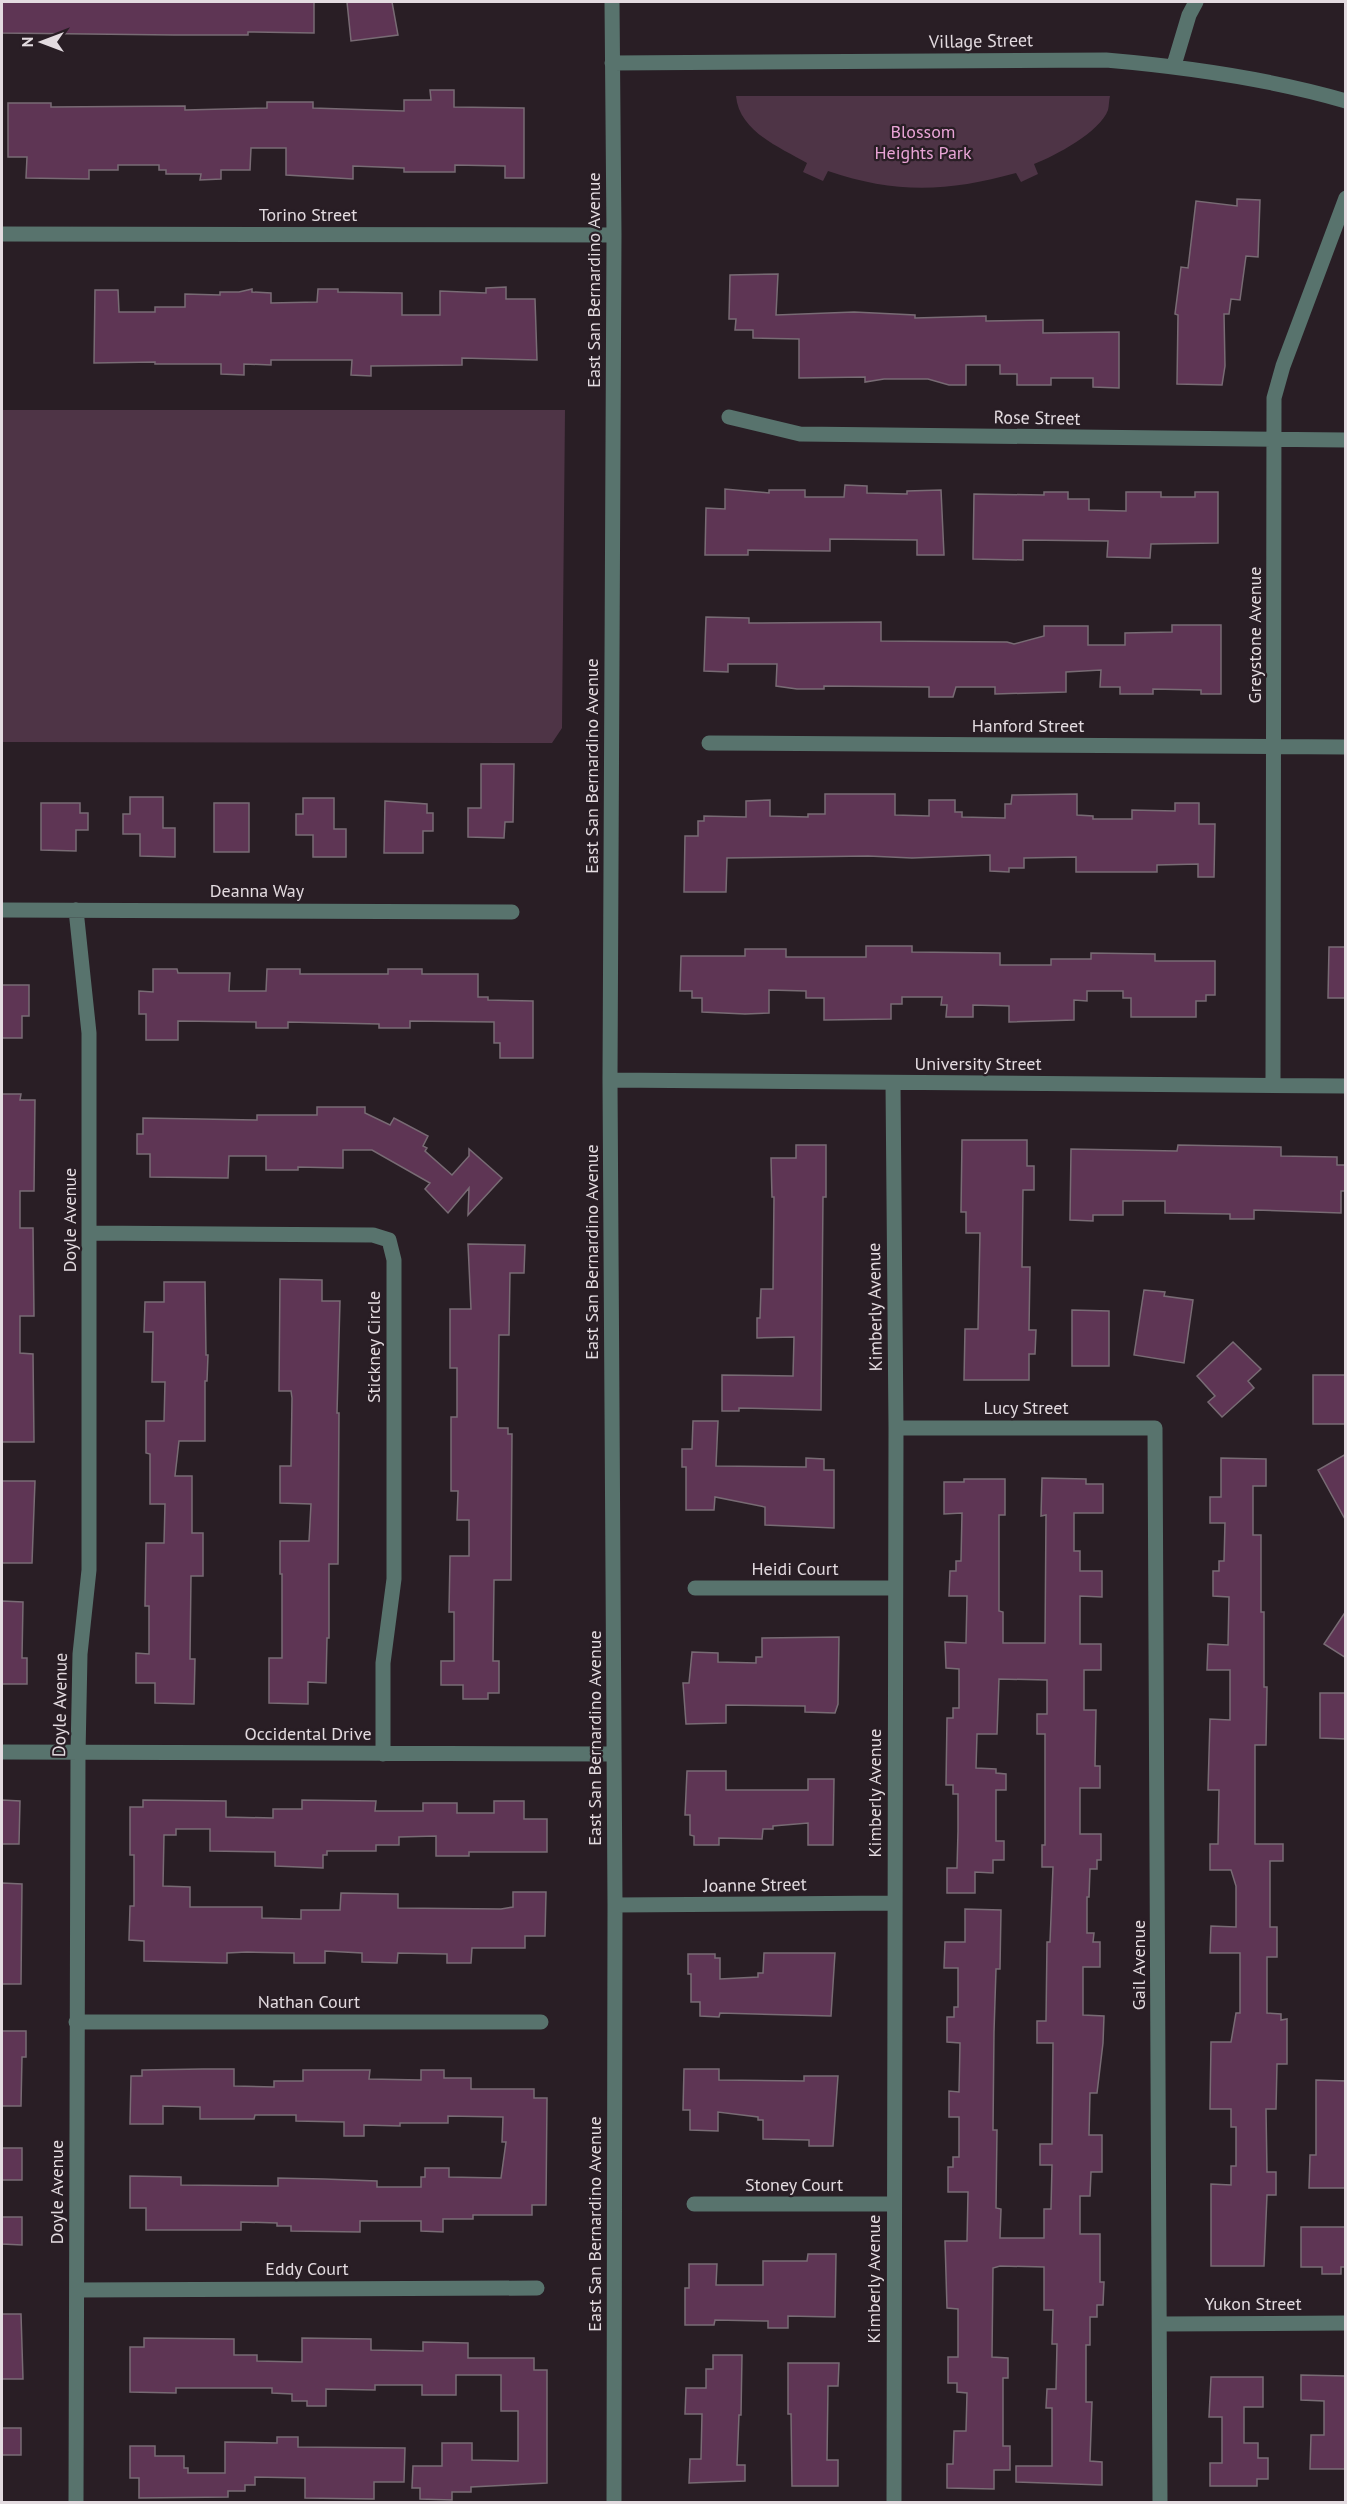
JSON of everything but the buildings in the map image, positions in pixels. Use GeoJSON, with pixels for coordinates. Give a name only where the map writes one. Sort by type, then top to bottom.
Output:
{"type":"FeatureCollection","features":[{"type":"Feature","properties":{"kind":"street","name":"East San Bernardino Avenue"},"geometry":{"type":"LineString","coordinates":[[612,2],[614,235],[610,1080],[615,1905],[614,2502]]}},
{"type":"Feature","properties":{"kind":"street"},"geometry":{"type":"LineString","coordinates":[[1174,65],[1189,15],[1196,2]]}},
{"type":"Feature","properties":{"kind":"street","name":"Village Street"},"geometry":{"type":"LineString","coordinates":[[612,63],[1106,60],[1174,65],[1294,85],[1346,101]]}},
{"type":"Feature","properties":{"kind":"street","name":"Greystone Avenue"},"geometry":{"type":"LineString","coordinates":[[1273,1084],[1274,398],[1277,382],[1346,198]]}},
{"type":"Feature","properties":{"kind":"street","name":"Torino Street"},"geometry":{"type":"LineString","coordinates":[[2,234],[614,235]]}},
{"type":"Feature","properties":{"kind":"street","name":"Rose Street"},"geometry":{"type":"LineString","coordinates":[[729,417],[800,434],[1346,440]]}},
{"type":"Feature","properties":{"kind":"street","name":"Hanford Street"},"geometry":{"type":"LineString","coordinates":[[710,743],[1346,747]]}},
{"type":"Feature","properties":{"kind":"street","name":"Deanna Way"},"geometry":{"type":"LineString","coordinates":[[2,910],[512,912]]}},
{"type":"Feature","properties":{"kind":"street","name":"Doyle Avenue"},"geometry":{"type":"LineString","coordinates":[[76,910],[89,1033],[89,1570],[80,1654],[78,1754],[76,2502]]}},
{"type":"Feature","properties":{"kind":"street","name":"University Street"},"geometry":{"type":"LineString","coordinates":[[610,1080],[1346,1086]]}},
{"type":"Feature","properties":{"kind":"street","name":"Kimberly Avenue"},"geometry":{"type":"LineString","coordinates":[[893,1083],[896,1428],[894,2502]]}},
{"type":"Feature","properties":{"kind":"street","name":"Stickney Circle"},"geometry":{"type":"LineString","coordinates":[[89,1233],[373,1235],[388,1240],[394,1260],[394,1579],[383,1663],[383,1754]]}},
{"type":"Feature","properties":{"kind":"street","name":"Lucy Street"},"geometry":{"type":"LineString","coordinates":[[896,1428],[1155,1428]]}},
{"type":"Feature","properties":{"kind":"street","name":"Gail Avenue"},"geometry":{"type":"LineString","coordinates":[[1155,1428],[1161,2324],[1160,2502]]}},
{"type":"Feature","properties":{"kind":"street","name":"Heidi Court"},"geometry":{"type":"LineString","coordinates":[[695,1588],[894,1588]]}},
{"type":"Feature","properties":{"kind":"street","name":"Occidental Drive"},"geometry":{"type":"LineString","coordinates":[[2,1752],[614,1754]]}},
{"type":"Feature","properties":{"kind":"street","name":"Joanne Street"},"geometry":{"type":"LineString","coordinates":[[615,1905],[895,1903]]}},
{"type":"Feature","properties":{"kind":"street","name":"Nathan Court"},"geometry":{"type":"LineString","coordinates":[[76,2022],[541,2022]]}},
{"type":"Feature","properties":{"kind":"street","name":"Stoney Court"},"geometry":{"type":"LineString","coordinates":[[694,2204],[894,2204]]}},
{"type":"Feature","properties":{"kind":"street","name":"Eddy Court"},"geometry":{"type":"LineString","coordinates":[[77,2290],[537,2288]]}},
{"type":"Feature","properties":{"kind":"street","name":"Yukon Street"},"geometry":{"type":"LineString","coordinates":[[1161,2324],[1346,2323]]}},
{"type":"Feature","properties":{"kind":"green space","name":"Blossom Heights Park"},"geometry":{"type":"Polygon","coordinates":[[[736,96],[1110,96],[1108,110],[1096,127],[1065,149],[1034,164],[1038,174],[1021,182],[1016,173],[967,184],[922,188],[876,184],[828,171],[823,181],[803,172],[807,163],[762,137],[744,119],[736,96]]]}},
{"type":"Feature","properties":{"kind":"green space"},"geometry":{"type":"Polygon","coordinates":[[[2,410],[565,410],[562,728],[552,743],[2,742],[2,410]]]}}]}
